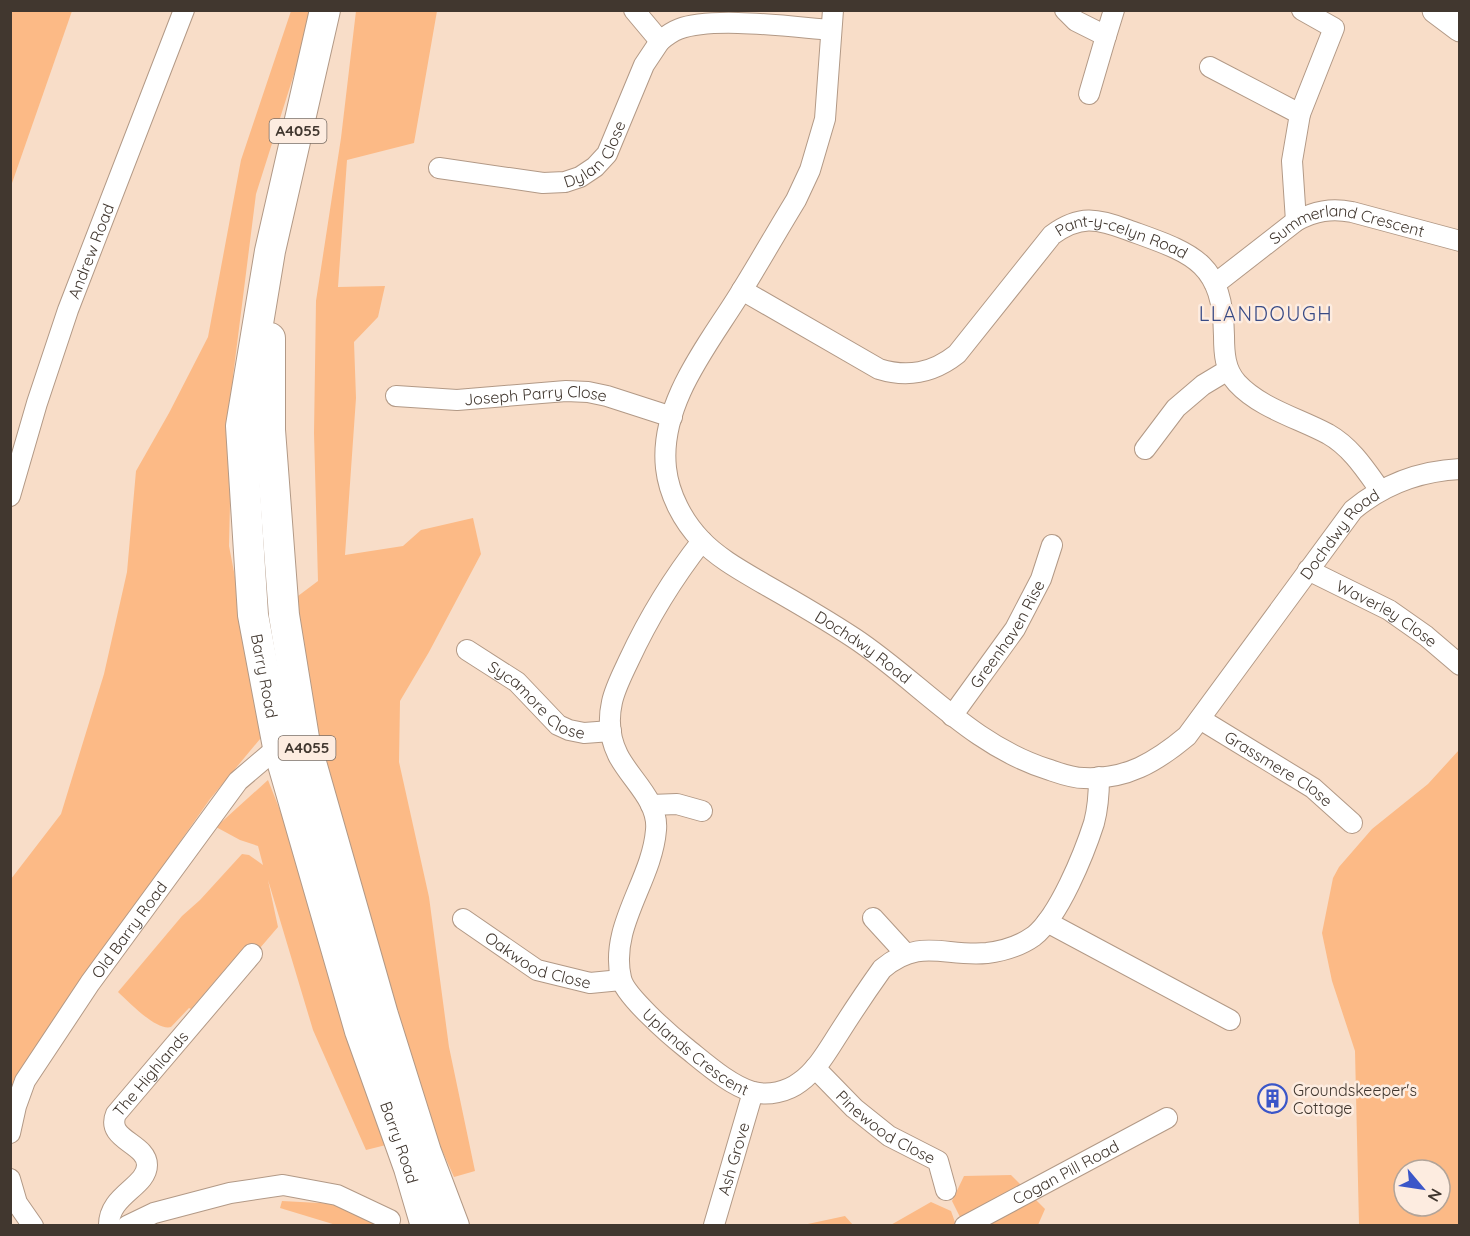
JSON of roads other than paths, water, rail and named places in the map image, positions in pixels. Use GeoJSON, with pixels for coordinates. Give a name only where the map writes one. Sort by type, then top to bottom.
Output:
{"type":"FeatureCollection","features":[{"type":"Feature","properties":{"kind":"main road","name":"Barry Road"},"geometry":{"type":"LineString","coordinates":[[325,10],[270,251],[241,426],[253,615],[278,747],[360,1031],[409,1168],[447,1225]]}},
{"type":"Feature","properties":{"kind":"main road"},"geometry":{"type":"LineString","coordinates":[[1436,10],[1460,28]]}},
{"type":"Feature","properties":{"kind":"main road","name":"Barry Road"},"geometry":{"type":"LineString","coordinates":[[270,251],[270,430],[284,615],[304,738],[382,1015],[447,1225]]}},
{"type":"Feature","properties":{"kind":"street","name":"Andrew Road"},"geometry":{"type":"LineString","coordinates":[[10,496],[37,403],[68,310],[184,10]]}},
{"type":"Feature","properties":{"kind":"street"},"geometry":{"type":"LineString","coordinates":[[634,10],[660,41],[670,33],[698,24],[831,30]]}},
{"type":"Feature","properties":{"kind":"street","name":"Dochdwy Road"},"geometry":{"type":"LineString","coordinates":[[833,10],[825,119],[816,153],[796,200],[688,380],[672,417],[666,450],[666,468],[670,486],[685,521],[702,541],[734,565],[875,653],[952,716],[1002,749],[1041,767],[1083,778],[1099,777],[1128,773],[1149,765],[1187,736],[1353,510],[1380,490],[1420,475],[1460,469]]}},
{"type":"Feature","properties":{"kind":"street"},"geometry":{"type":"LineString","coordinates":[[1065,10],[1076,21],[1106,36]]}},
{"type":"Feature","properties":{"kind":"street"},"geometry":{"type":"LineString","coordinates":[[1089,94],[1113,10]]}},
{"type":"Feature","properties":{"kind":"street"},"geometry":{"type":"LineString","coordinates":[[1296,221],[1292,161],[1300,114],[1334,28],[1302,10]]}},
{"type":"Feature","properties":{"kind":"street","name":"Dylan Close"},"geometry":{"type":"LineString","coordinates":[[439,168],[543,183],[565,182],[580,177],[595,167],[607,154],[644,65],[660,41]]}},
{"type":"Feature","properties":{"kind":"street"},"geometry":{"type":"LineString","coordinates":[[1210,67],[1300,114]]}},
{"type":"Feature","properties":{"kind":"street","name":"Summerland Crescent"},"geometry":{"type":"LineString","coordinates":[[1215,284],[1296,221],[1310,214],[1337,210],[1460,241]]}},
{"type":"Feature","properties":{"kind":"street","name":"Pant-y-celyn Road"},"geometry":{"type":"LineString","coordinates":[[742,290],[879,369],[910,374],[927,371],[944,364],[957,354],[1045,242],[1064,227],[1078,221],[1094,220],[1109,223],[1179,249],[1198,262],[1215,284],[1223,311],[1224,355],[1228,370]]}},
{"type":"Feature","properties":{"kind":"street"},"geometry":{"type":"LineString","coordinates":[[1145,449],[1176,408],[1203,385],[1228,370],[1235,381],[1254,397],[1340,442],[1362,465],[1380,490]]}},
{"type":"Feature","properties":{"kind":"street","name":"Joseph Parry Close"},"geometry":{"type":"LineString","coordinates":[[396,396],[457,400],[558,392],[588,392],[672,417]]}},
{"type":"Feature","properties":{"kind":"street"},"geometry":{"type":"LineString","coordinates":[[621,980],[619,945],[654,846],[657,828],[651,805],[620,759],[614,745],[611,731],[612,701],[655,608],[676,574],[702,541]]}},
{"type":"Feature","properties":{"kind":"street","name":"Greenhaven Rise"},"geometry":{"type":"LineString","coordinates":[[952,716],[1015,629],[1041,579],[1052,545]]}},
{"type":"Feature","properties":{"kind":"street","name":"Waverley Close"},"geometry":{"type":"LineString","coordinates":[[1308,570],[1389,610],[1426,636],[1460,665]]}},
{"type":"Feature","properties":{"kind":"street","name":"Sycamore Close"},"geometry":{"type":"LineString","coordinates":[[467,650],[517,682],[558,725],[584,733],[611,731]]}},
{"type":"Feature","properties":{"kind":"street","name":"Grassmere Close"},"geometry":{"type":"LineString","coordinates":[[1200,719],[1313,788],[1352,823]]}},
{"type":"Feature","properties":{"kind":"street","name":"Old Barry Road"},"geometry":{"type":"LineString","coordinates":[[10,1133],[25,1081],[90,983],[238,781],[278,747]]}},
{"type":"Feature","properties":{"kind":"street","name":"Uplands Crescent"},"geometry":{"type":"LineString","coordinates":[[621,980],[666,1032],[726,1078],[753,1092],[777,1093],[800,1083],[815,1068],[882,969],[893,959],[905,953],[935,949],[967,953],[1004,950],[1035,935],[1047,922],[1068,885],[1090,832],[1097,807],[1099,777]]}},
{"type":"Feature","properties":{"kind":"street"},"geometry":{"type":"LineString","coordinates":[[651,805],[676,804],[702,811]]}},
{"type":"Feature","properties":{"kind":"street"},"geometry":{"type":"LineString","coordinates":[[873,918],[905,953]]}},
{"type":"Feature","properties":{"kind":"street","name":"Oakwood Close"},"geometry":{"type":"LineString","coordinates":[[463,919],[537,970],[590,983],[621,980]]}},
{"type":"Feature","properties":{"kind":"street"},"geometry":{"type":"LineString","coordinates":[[1047,922],[1230,1020]]}},
{"type":"Feature","properties":{"kind":"street","name":"The Highlands"},"geometry":{"type":"LineString","coordinates":[[109,1226],[111,1211],[144,1176],[147,1164],[145,1156],[117,1133],[114,1123],[116,1114],[252,954]]}},
{"type":"Feature","properties":{"kind":"street","name":"Pinewood Close"},"geometry":{"type":"LineString","coordinates":[[815,1068],[854,1108],[889,1136],[938,1161],[946,1190]]}},
{"type":"Feature","properties":{"kind":"street","name":"Ash Grove"},"geometry":{"type":"LineString","coordinates":[[714,1225],[753,1092]]}},
{"type":"Feature","properties":{"kind":"street","name":"Cogan Pill Road"},"geometry":{"type":"LineString","coordinates":[[965,1226],[1167,1118]]}},
{"type":"Feature","properties":{"kind":"street"},"geometry":{"type":"LineString","coordinates":[[10,1179],[17,1203],[33,1226]]}},
{"type":"Feature","properties":{"kind":"street"},"geometry":{"type":"LineString","coordinates":[[127,1226],[154,1213],[186,1204],[230,1193],[284,1185],[337,1195],[390,1220]]}},
{"type":"Feature","properties":{"kind":"place","name":"Groundskeeper's Cottage"},"geometry":{"type":"Point","coordinates":[1272,1099]}},
{"type":"Feature","properties":{"kind":"district","name":"LLANDOUGH"},"geometry":{"type":"Point","coordinates":[1266,314]}}]}
